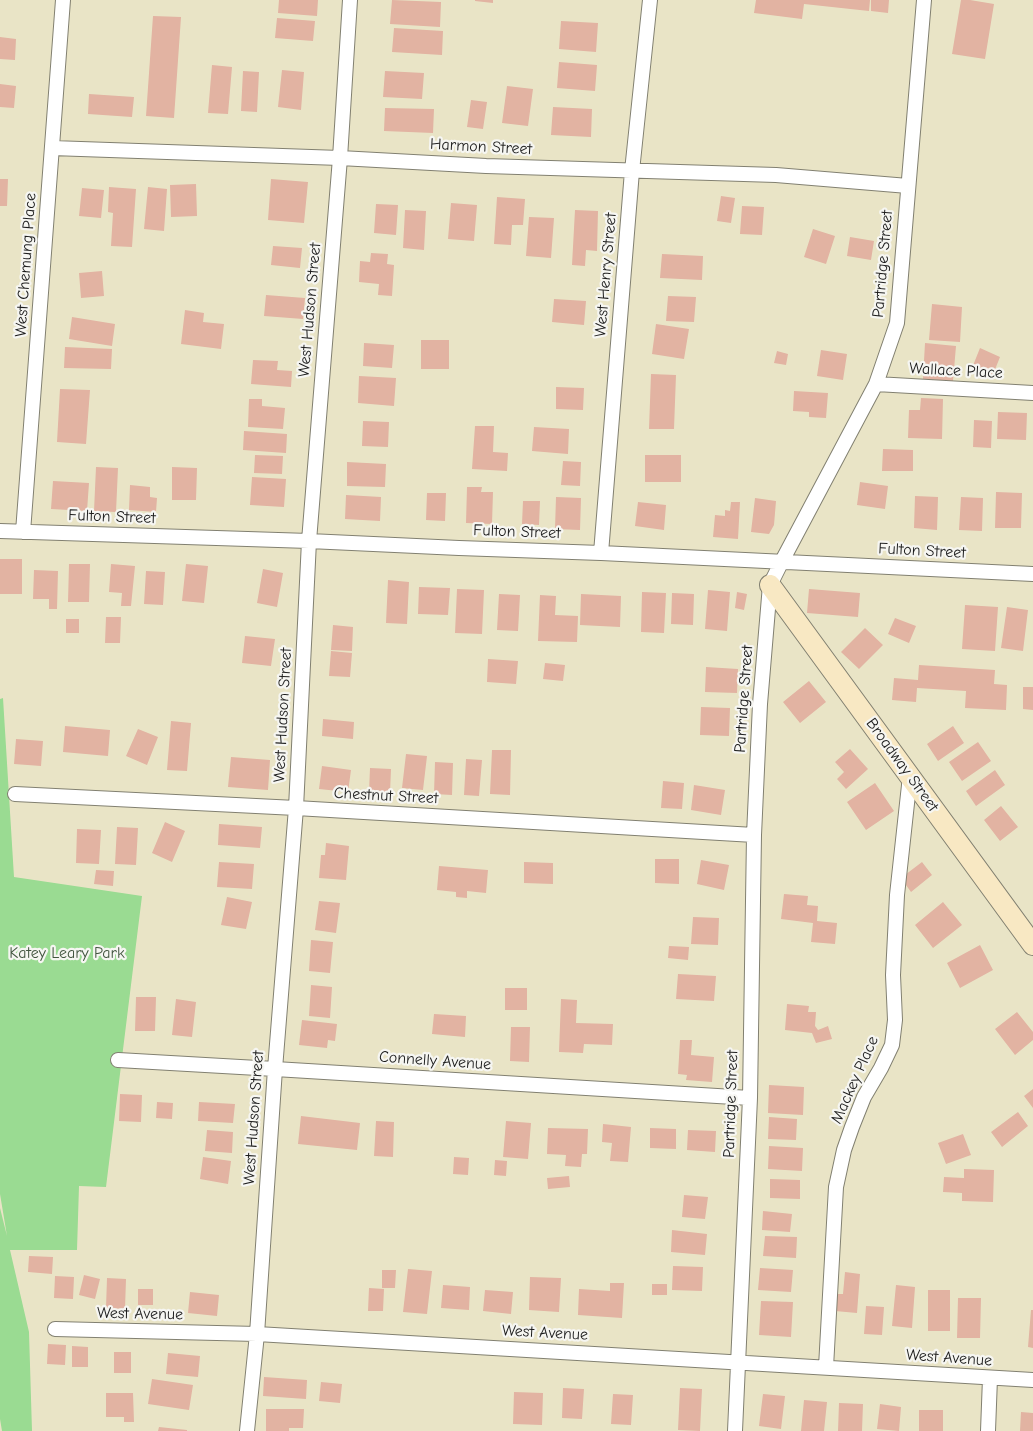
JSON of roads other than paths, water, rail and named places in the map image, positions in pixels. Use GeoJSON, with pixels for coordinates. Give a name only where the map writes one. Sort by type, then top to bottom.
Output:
{"type":"FeatureCollection","features":[{"type":"Feature","properties":{"kind":"street","name":"West Chemung Place"},"geometry":{"type":"LineString","coordinates":[[23,532],[63,0]]}},
{"type":"Feature","properties":{"kind":"street","name":"West Hudson Street"},"geometry":{"type":"LineString","coordinates":[[247,1431],[296,808],[309,541],[340,158],[350,0]]}},
{"type":"Feature","properties":{"kind":"street","name":"West Henry Street"},"geometry":{"type":"LineString","coordinates":[[601,553],[632,170],[650,0]]}},
{"type":"Feature","properties":{"kind":"street","name":"Partridge Street"},"geometry":{"type":"LineString","coordinates":[[734,1431],[750,1098],[754,835],[760,704],[770,585],[876,384],[896,323],[924,0]]}},
{"type":"Feature","properties":{"kind":"street","name":"Harmon Street"},"geometry":{"type":"LineString","coordinates":[[52,148],[340,158],[486,166],[776,175],[908,186]]}},
{"type":"Feature","properties":{"kind":"street","name":"Wallace Place"},"geometry":{"type":"LineString","coordinates":[[876,384],[1033,393]]}},
{"type":"Feature","properties":{"kind":"street","name":"Fulton Street"},"geometry":{"type":"LineString","coordinates":[[0,531],[601,553],[1033,574]]}},
{"type":"Feature","properties":{"kind":"street","name":"Broadway Street"},"geometry":{"type":"LineString","coordinates":[[770,585],[1033,946]]}},
{"type":"Feature","properties":{"kind":"street","name":"Mackey Place"},"geometry":{"type":"LineString","coordinates":[[826,1367],[836,1187],[844,1150],[852,1127],[864,1097],[892,1045],[895,1020],[893,974],[897,895],[910,776]]}},
{"type":"Feature","properties":{"kind":"street","name":"Chestnut Street"},"geometry":{"type":"LineString","coordinates":[[15,794],[296,808],[754,835]]}},
{"type":"Feature","properties":{"kind":"street","name":"Connelly Avenue"},"geometry":{"type":"LineString","coordinates":[[118,1060],[750,1098]]}},
{"type":"Feature","properties":{"kind":"street","name":"West Avenue"},"geometry":{"type":"LineString","coordinates":[[55,1329],[256,1334],[1033,1380]]}},
{"type":"Feature","properties":{"kind":"street"},"geometry":{"type":"LineString","coordinates":[[988,1431],[990,1378]]}},
{"type":"Feature","properties":{"kind":"park label","name":"Katey Leary Park"},"geometry":{"type":"Point","coordinates":[67,953]}}]}
